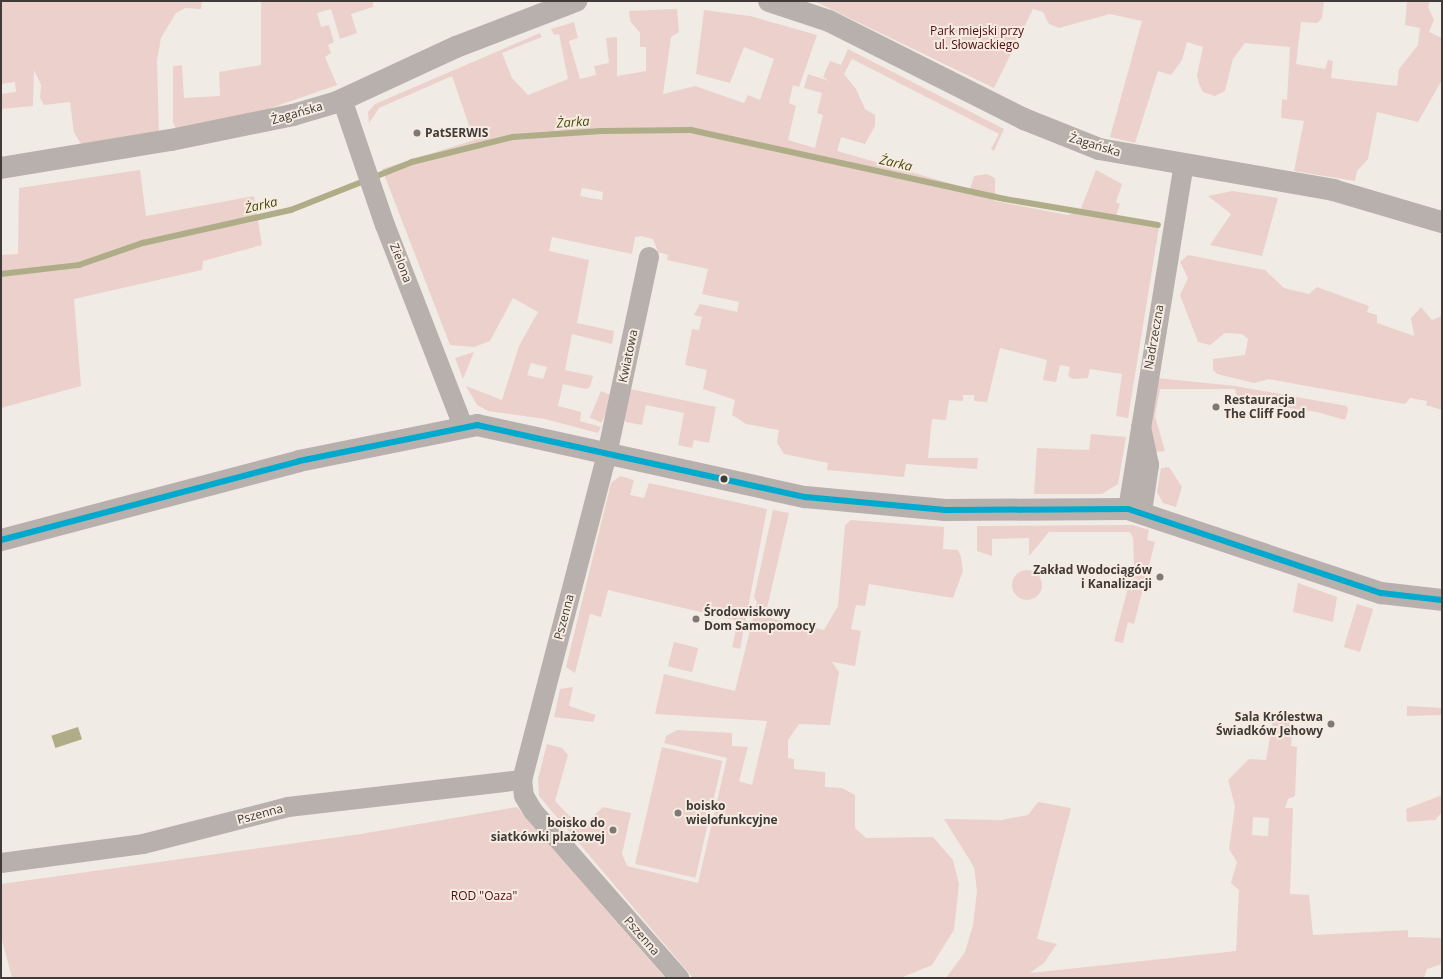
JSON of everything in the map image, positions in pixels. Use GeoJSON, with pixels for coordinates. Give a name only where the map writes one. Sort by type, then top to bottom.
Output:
{"type":"FeatureCollection","features":[{"type":"Feature","properties":{"kind":"street","name":"Żagańska"},"geometry":{"type":"LineString","coordinates":[[1,168],[223,130],[342,99],[456,47],[576,1]]}},
{"type":"Feature","properties":{"kind":"street","name":"Żagańska"},"geometry":{"type":"LineString","coordinates":[[769,1],[829,21],[1068,138],[1106,151],[1360,196],[1440,218]]}},
{"type":"Feature","properties":{"kind":"street","name":"Zielona"},"geometry":{"type":"LineString","coordinates":[[342,99],[369,179],[463,426]]}},
{"type":"Feature","properties":{"kind":"street","name":"Nadrzeczna"},"geometry":{"type":"LineString","coordinates":[[1135,510],[1140,419],[1184,165]]}},
{"type":"Feature","properties":{"kind":"street","name":"Kwiatowa"},"geometry":{"type":"LineString","coordinates":[[607,454],[649,257]]}},
{"type":"Feature","properties":{"kind":"street"},"geometry":{"type":"LineString","coordinates":[[1,540],[299,461],[463,426],[493,426],[607,454],[766,490],[837,501],[972,511],[1135,510],[1381,593],[1442,600]]}},
{"type":"Feature","properties":{"kind":"street","name":"Pszenna"},"geometry":{"type":"LineString","coordinates":[[607,454],[522,780],[524,796],[533,811],[679,978]]}},
{"type":"Feature","properties":{"kind":"street","name":"Pszenna"},"geometry":{"type":"LineString","coordinates":[[1,863],[143,844],[288,807],[522,780]]}},
{"type":"Feature","properties":{"kind":"green space"},"geometry":{"type":"Polygon","coordinates":[[[1,1],[202,1],[201,9],[185,8],[176,13],[161,38],[157,60],[159,138],[83,147],[74,133],[70,102],[44,105],[40,98],[41,85],[34,70],[33,106],[1,109],[1,94],[16,92],[15,82],[1,84],[1,1]]]}},
{"type":"Feature","properties":{"kind":"green space"},"geometry":{"type":"Polygon","coordinates":[[[261,1],[373,1],[373,7],[351,14],[357,33],[340,39],[331,9],[317,13],[321,27],[329,25],[334,42],[328,45],[331,53],[325,57],[337,85],[268,109],[176,129],[173,122],[173,66],[182,65],[184,98],[220,96],[219,72],[261,65],[261,1]]]}},
{"type":"Feature","properties":{"kind":"green space","name":"Park miejski przy ul. Słowackiego"},"geometry":{"type":"Polygon","coordinates":[[[814,1],[1324,1],[1322,18],[1317,23],[1301,22],[1296,64],[1325,69],[1328,60],[1333,61],[1331,78],[1397,86],[1399,69],[1418,45],[1420,28],[1405,25],[1407,1],[1430,1],[1428,7],[1434,20],[1429,32],[1442,38],[1442,80],[1418,122],[1377,112],[1368,159],[1357,171],[1355,181],[1294,171],[1304,121],[1281,118],[1282,99],[1287,100],[1290,47],[1245,43],[1233,59],[1225,91],[1215,96],[1203,92],[1199,84],[1197,75],[1203,47],[1187,42],[1182,60],[1171,75],[1158,71],[1135,143],[1110,137],[1142,21],[1110,14],[1059,28],[1049,24],[1043,12],[1033,9],[994,88],[814,1]]]}},
{"type":"Feature","properties":{"kind":"green space"},"geometry":{"type":"Polygon","coordinates":[[[677,9],[679,32],[671,37],[663,94],[695,86],[744,103],[748,95],[760,100],[774,59],[744,47],[730,83],[696,74],[704,10],[750,16],[817,35],[799,87],[793,85],[789,103],[796,106],[788,140],[815,148],[823,115],[817,113],[822,93],[804,88],[808,74],[829,81],[823,77],[830,61],[841,65],[848,49],[1004,129],[994,151],[991,149],[999,134],[852,59],[844,74],[856,89],[865,109],[875,115],[875,126],[865,144],[841,137],[837,151],[970,189],[974,176],[987,174],[995,178],[995,201],[1068,215],[1080,211],[1096,170],[1122,184],[1116,202],[1120,204],[1116,216],[1118,221],[1159,227],[1128,418],[1116,416],[1122,374],[1090,369],[1088,378],[1073,379],[1068,376],[1070,367],[1060,365],[1056,382],[1043,380],[1047,360],[1000,348],[987,402],[974,401],[974,395],[963,395],[963,401],[949,400],[946,420],[932,419],[928,458],[978,458],[977,469],[906,464],[904,477],[827,470],[828,463],[784,454],[777,443],[779,430],[746,424],[732,415],[735,400],[703,389],[707,370],[685,365],[692,329],[699,330],[702,317],[694,315],[700,304],[737,312],[739,302],[702,294],[708,269],[667,260],[668,255],[658,252],[653,239],[641,236],[635,237],[632,254],[552,237],[549,251],[589,260],[577,323],[614,331],[612,344],[572,334],[565,370],[593,376],[590,387],[586,389],[563,384],[558,406],[581,412],[580,421],[601,427],[598,433],[545,419],[488,411],[477,405],[466,386],[502,400],[519,346],[538,312],[513,298],[490,341],[474,347],[450,345],[382,169],[474,140],[452,76],[379,108],[369,123],[368,112],[375,104],[540,33],[542,37],[502,53],[512,78],[528,95],[568,79],[559,34],[554,35],[551,29],[574,22],[578,38],[569,41],[580,79],[596,75],[594,66],[609,63],[606,38],[617,37],[617,76],[646,71],[646,47],[640,47],[640,33],[630,21],[629,11],[677,9]],[[582,188],[580,196],[602,200],[603,192],[582,188]],[[531,363],[527,375],[543,379],[547,367],[531,363]]]}},
{"type":"Feature","properties":{"kind":"green space"},"geometry":{"type":"Polygon","coordinates":[[[140,170],[146,216],[254,196],[262,245],[203,261],[202,270],[74,299],[81,386],[1,408],[1,255],[18,254],[19,188],[140,170]]]}},
{"type":"Feature","properties":{"kind":"green space"},"geometry":{"type":"Polygon","coordinates":[[[1232,191],[1278,198],[1262,256],[1210,245],[1231,214],[1208,196],[1232,191]]]}},
{"type":"Feature","properties":{"kind":"green space"},"geometry":{"type":"Polygon","coordinates":[[[1188,255],[1265,270],[1284,288],[1309,294],[1317,287],[1369,306],[1367,312],[1377,315],[1377,323],[1414,336],[1411,318],[1421,307],[1432,320],[1442,316],[1442,410],[1426,405],[1427,401],[1410,398],[1405,404],[1269,379],[1254,383],[1217,374],[1213,370],[1213,359],[1245,355],[1248,339],[1242,334],[1225,333],[1210,345],[1198,342],[1180,295],[1188,278],[1180,262],[1188,255]]]}},
{"type":"Feature","properties":{"kind":"green space"},"geometry":{"type":"Polygon","coordinates":[[[474,352],[463,379],[455,358],[474,352]]]}},
{"type":"Feature","properties":{"kind":"green space"},"geometry":{"type":"Polygon","coordinates":[[[1157,378],[1235,386],[1347,406],[1348,410],[1345,420],[1317,412],[1238,401],[1235,389],[1160,389],[1155,416],[1165,451],[1154,452],[1148,432],[1157,378]]]}},
{"type":"Feature","properties":{"kind":"green space"},"geometry":{"type":"Polygon","coordinates":[[[630,389],[716,407],[709,443],[694,440],[692,448],[678,445],[684,413],[646,405],[642,425],[626,422],[623,418],[630,389]]]}},
{"type":"Feature","properties":{"kind":"green space"},"geometry":{"type":"Polygon","coordinates":[[[601,391],[613,396],[602,423],[590,418],[601,391]]]}},
{"type":"Feature","properties":{"kind":"green space"},"geometry":{"type":"Polygon","coordinates":[[[1091,434],[1126,437],[1118,484],[1102,494],[1034,494],[1037,448],[1089,450],[1091,434]]]}},
{"type":"Feature","properties":{"kind":"green space"},"geometry":{"type":"Polygon","coordinates":[[[1169,467],[1182,487],[1176,507],[1163,503],[1157,492],[1161,468],[1169,467]]]}},
{"type":"Feature","properties":{"kind":"green space"},"geometry":{"type":"Polygon","coordinates":[[[620,476],[634,480],[630,495],[644,498],[649,483],[767,509],[740,649],[732,647],[738,621],[608,590],[601,617],[590,614],[575,673],[566,667],[611,483],[620,476]]]}},
{"type":"Feature","properties":{"kind":"green space"},"geometry":{"type":"Polygon","coordinates":[[[773,510],[789,513],[765,617],[824,630],[838,606],[845,525],[851,520],[944,527],[943,549],[958,550],[961,557],[963,571],[953,598],[869,584],[865,606],[856,605],[851,629],[861,631],[855,666],[832,662],[839,672],[830,725],[799,724],[788,740],[788,758],[794,759],[794,769],[825,772],[825,787],[842,788],[855,795],[855,828],[866,838],[933,837],[953,860],[959,884],[954,930],[932,965],[903,977],[693,978],[539,796],[538,779],[547,744],[562,748],[568,755],[555,801],[581,828],[603,807],[631,813],[622,854],[627,866],[698,883],[727,758],[664,743],[666,736],[677,730],[732,733],[732,746],[748,747],[739,781],[752,785],[767,721],[655,714],[664,674],[735,691],[757,602],[754,597],[773,510]]]}},
{"type":"Feature","properties":{"kind":"green space"},"geometry":{"type":"Polygon","coordinates":[[[1133,525],[1149,530],[1147,540],[1155,542],[1134,624],[1128,622],[1123,643],[1114,641],[1134,565],[1133,538],[1130,532],[1049,532],[1029,556],[1029,538],[992,539],[992,556],[977,551],[977,526],[1133,525]]]}},
{"type":"Feature","properties":{"kind":"green space"},"geometry":{"type":"Polygon","coordinates":[[[1027,570],[1038,574],[1042,585],[1038,596],[1027,600],[1016,596],[1012,585],[1016,574],[1027,570]]]}},
{"type":"Feature","properties":{"kind":"green space"},"geometry":{"type":"Polygon","coordinates":[[[1298,583],[1337,597],[1333,622],[1293,612],[1298,583]]]}},
{"type":"Feature","properties":{"kind":"green space"},"geometry":{"type":"Polygon","coordinates":[[[1357,604],[1373,609],[1360,652],[1344,647],[1357,604]]]}},
{"type":"Feature","properties":{"kind":"green space"},"geometry":{"type":"Polygon","coordinates":[[[674,642],[698,648],[692,672],[668,666],[674,642]]]}},
{"type":"Feature","properties":{"kind":"green space"},"geometry":{"type":"Polygon","coordinates":[[[573,687],[569,706],[596,715],[593,722],[554,717],[560,689],[573,687]]]}},
{"type":"Feature","properties":{"kind":"green space"},"geometry":{"type":"Polygon","coordinates":[[[1407,706],[1442,708],[1442,715],[1407,716],[1407,706]]]}},
{"type":"Feature","properties":{"kind":"green space"},"geometry":{"type":"Polygon","coordinates":[[[1273,720],[1293,722],[1291,746],[1297,747],[1295,796],[1288,799],[1285,808],[1293,808],[1290,894],[1309,895],[1313,935],[1408,930],[1408,937],[1442,938],[1442,964],[1427,969],[1424,978],[946,978],[965,952],[973,925],[977,891],[974,867],[944,819],[1001,820],[1028,815],[1038,802],[1071,808],[1037,939],[1057,944],[1044,963],[1030,973],[1236,951],[1239,890],[1231,883],[1237,862],[1229,849],[1235,806],[1228,780],[1249,759],[1266,760],[1273,720]],[[1253,817],[1252,835],[1268,836],[1269,818],[1253,817]]]}},
{"type":"Feature","properties":{"kind":"green space","name":"boisko wielofunkcyjne"},"geometry":{"type":"Polygon","coordinates":[[[662,747],[722,761],[695,878],[635,864],[662,747]]]}},
{"type":"Feature","properties":{"kind":"green space"},"geometry":{"type":"Polygon","coordinates":[[[1442,795],[1442,812],[1435,820],[1407,822],[1406,809],[1442,795]]]}},
{"type":"Feature","properties":{"kind":"green space","name":"ROD \"Oaza\""},"geometry":{"type":"Polygon","coordinates":[[[517,807],[665,978],[12,978],[1,936],[1,884],[361,834],[517,807]]]}},
{"type":"Feature","properties":{"kind":"shaded area"},"geometry":{"type":"Polygon","coordinates":[[[78,727],[82,739],[55,748],[51,736],[78,727]]]}},
{"type":"Feature","properties":{"kind":"waterway","name":"Żarka"},"geometry":{"type":"LineString","coordinates":[[1,274],[79,265],[143,243],[291,210],[412,162],[513,137],[601,131],[691,130],[1005,199],[1158,225]]}},
{"type":"Feature","properties":{"kind":"transit line"},"geometry":{"type":"LineString","coordinates":[[1,540],[299,461],[477,425],[805,497],[945,510],[1128,509],[1381,593],[1442,600]]}},
{"type":"Feature","properties":{"kind":"place","name":"PatSERWIS"},"geometry":{"type":"Point","coordinates":[417,133]}},
{"type":"Feature","properties":{"kind":"place","name":"Restauracja The Cliff Food"},"geometry":{"type":"Point","coordinates":[1216,407]}},
{"type":"Feature","properties":{"kind":"place","name":"Zakład Wodociągów i Kanalizacji"},"geometry":{"type":"Point","coordinates":[1160,577]}},
{"type":"Feature","properties":{"kind":"place","name":"Środowiskowy Dom Samopomocy"},"geometry":{"type":"Point","coordinates":[696,619]}},
{"type":"Feature","properties":{"kind":"place","name":"Sala Królestwa Świadków Jehowy"},"geometry":{"type":"Point","coordinates":[1331,724]}},
{"type":"Feature","properties":{"kind":"place","name":"boisko wielofunkcyjne"},"geometry":{"type":"Point","coordinates":[678,813]}},
{"type":"Feature","properties":{"kind":"place","name":"boisko do siatkówki plażowej"},"geometry":{"type":"Point","coordinates":[613,830]}}]}
